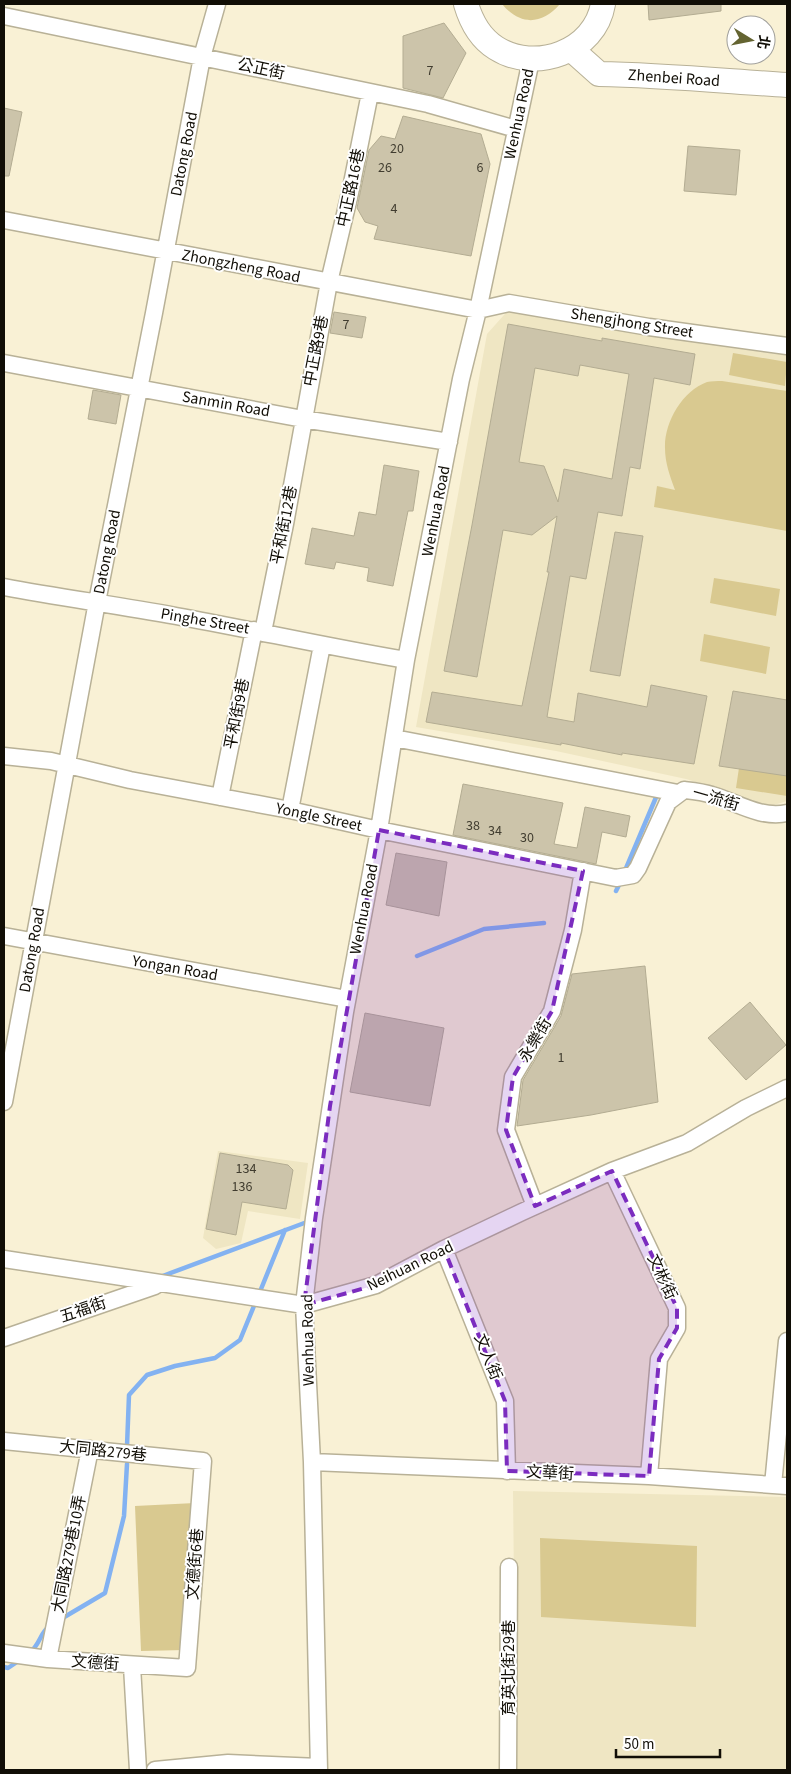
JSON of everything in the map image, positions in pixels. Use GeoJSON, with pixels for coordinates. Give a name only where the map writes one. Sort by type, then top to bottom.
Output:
{"type":"FeatureCollection","features":[{"type":"Feature","properties":{"kind":"street","name":"Datong Road"},"geometry":{"type":"LineString","coordinates":[[4,1099],[202,57],[217,4]]}},
{"type":"Feature","properties":{"kind":"street"},"geometry":{"type":"LineString","coordinates":[[466,4],[471,18],[481,34],[495,48],[512,56],[531,60],[555,57],[585,39],[595,25],[603,4]]}},
{"type":"Feature","properties":{"kind":"street","name":"公正街"},"geometry":{"type":"LineString","coordinates":[[4,16],[428,104],[516,129]]}},
{"type":"Feature","properties":{"kind":"street","name":"Zhenbei Road"},"geometry":{"type":"LineString","coordinates":[[571,49],[599,74],[787,84]]}},
{"type":"Feature","properties":{"kind":"street","name":"Wenhua Road"},"geometry":{"type":"LineString","coordinates":[[319,1769],[312,1462],[304,1305],[327,1125],[347,999],[379,830],[406,660],[461,379],[478,310],[531,60]]}},
{"type":"Feature","properties":{"kind":"street","name":"中正路16巷"},"geometry":{"type":"LineString","coordinates":[[329,282],[350,193],[370,93]]}},
{"type":"Feature","properties":{"kind":"street","name":"Zhongzheng Road"},"geometry":{"type":"LineString","coordinates":[[4,220],[478,310]]}},
{"type":"Feature","properties":{"kind":"street","name":"中正路9巷"},"geometry":{"type":"LineString","coordinates":[[303,419],[329,282]]}},
{"type":"Feature","properties":{"kind":"street","name":"Shengjhong Street"},"geometry":{"type":"LineString","coordinates":[[478,310],[509,303],[649,327],[787,346]]}},
{"type":"Feature","properties":{"kind":"street","name":"Sanmin Road"},"geometry":{"type":"LineString","coordinates":[[4,363],[303,419],[449,442]]}},
{"type":"Feature","properties":{"kind":"street","name":"平和街12巷"},"geometry":{"type":"LineString","coordinates":[[258,631],[285,524],[303,419]]}},
{"type":"Feature","properties":{"kind":"street","name":"Pinghe Street"},"geometry":{"type":"LineString","coordinates":[[4,587],[258,631],[322,646],[406,660]]}},
{"type":"Feature","properties":{"kind":"street","name":"平和街9巷"},"geometry":{"type":"LineString","coordinates":[[220,797],[258,631]]}},
{"type":"Feature","properties":{"kind":"street"},"geometry":{"type":"LineString","coordinates":[[290,810],[322,646]]}},
{"type":"Feature","properties":{"kind":"street"},"geometry":{"type":"LineString","coordinates":[[394,738],[678,793]]}},
{"type":"Feature","properties":{"kind":"street","name":"Yongle Street"},"geometry":{"type":"LineString","coordinates":[[4,756],[51,761],[130,780],[290,810],[616,878],[633,875]]}},
{"type":"Feature","properties":{"kind":"street","name":"一流街"},"geometry":{"type":"LineString","coordinates":[[633,875],[668,802],[684,790],[710,794],[760,813],[779,814],[787,812]]}},
{"type":"Feature","properties":{"kind":"street","name":"永樂街"},"geometry":{"type":"LineString","coordinates":[[535,1206],[506,1130],[513,1077],[552,1011],[573,930],[583,871]]}},
{"type":"Feature","properties":{"kind":"street","name":"Yongan Road"},"geometry":{"type":"LineString","coordinates":[[4,936],[347,999]]}},
{"type":"Feature","properties":{"kind":"street","name":"Neihuan Road"},"geometry":{"type":"LineString","coordinates":[[4,1259],[304,1305],[376,1285],[444,1249],[535,1206],[612,1171],[687,1143],[746,1108],[787,1088]]}},
{"type":"Feature","properties":{"kind":"street","name":"文彬街"},"geometry":{"type":"LineString","coordinates":[[612,1171],[676,1308],[678,1328],[659,1359],[649,1476]]}},
{"type":"Feature","properties":{"kind":"street","name":"文人街"},"geometry":{"type":"LineString","coordinates":[[444,1249],[506,1401],[507,1471]]}},
{"type":"Feature","properties":{"kind":"street","name":"五福街"},"geometry":{"type":"LineString","coordinates":[[4,1338],[154,1283]]}},
{"type":"Feature","properties":{"kind":"street"},"geometry":{"type":"LineString","coordinates":[[780,1486],[787,1341]]}},
{"type":"Feature","properties":{"kind":"street","name":"大同路279巷"},"geometry":{"type":"LineString","coordinates":[[4,1441],[203,1460]]}},
{"type":"Feature","properties":{"kind":"street","name":"大同路279巷10弄"},"geometry":{"type":"LineString","coordinates":[[25,1656],[55,1623],[90,1449]]}},
{"type":"Feature","properties":{"kind":"street","name":"文德街6巷"},"geometry":{"type":"LineString","coordinates":[[187,1668],[203,1460]]}},
{"type":"Feature","properties":{"kind":"street","name":"文華街"},"geometry":{"type":"LineString","coordinates":[[312,1462],[649,1476],[780,1486]]}},
{"type":"Feature","properties":{"kind":"street","name":"育英北街29巷"},"geometry":{"type":"LineString","coordinates":[[508,1770],[509,1567]]}},
{"type":"Feature","properties":{"kind":"street","name":"文德街"},"geometry":{"type":"LineString","coordinates":[[25,1656],[132,1666],[187,1668]]}},
{"type":"Feature","properties":{"kind":"street"},"geometry":{"type":"LineString","coordinates":[[132,1666],[138,1770]]}},
{"type":"Feature","properties":{"kind":"street"},"geometry":{"type":"LineString","coordinates":[[155,1770],[228,1766],[319,1769]]}},
{"type":"Feature","properties":{"kind":"highlighted area"},"geometry":{"type":"Polygon","coordinates":[[[379,830],[583,871],[552,1011],[513,1077],[506,1130],[535,1206],[612,1171],[677,1308],[677,1328],[659,1359],[649,1476],[507,1471],[505,1401],[444,1249],[376,1285],[304,1305],[330,1106],[379,830]]]}},
{"type":"Feature","properties":{"kind":"shaded area"},"geometry":{"type":"Polygon","coordinates":[[[502,4],[560,4],[546,16],[531,20],[516,16],[502,4]]]}},
{"type":"Feature","properties":{"kind":"shaded area"},"geometry":{"type":"Polygon","coordinates":[[[512,306],[787,352],[787,801],[764,808],[723,790],[686,779],[556,751],[416,727],[487,334],[512,306]]]}},
{"type":"Feature","properties":{"kind":"shaded area"},"geometry":{"type":"Polygon","coordinates":[[[733,353],[787,362],[785,386],[729,375],[733,353]]]}},
{"type":"Feature","properties":{"kind":"shaded area"},"geometry":{"type":"Polygon","coordinates":[[[722,381],[787,391],[787,531],[654,507],[657,486],[675,490],[665,454],[665,438],[676,409],[682,400],[698,386],[707,382],[722,381]]]}},
{"type":"Feature","properties":{"kind":"shaded area"},"geometry":{"type":"Polygon","coordinates":[[[714,578],[780,589],[776,616],[710,603],[714,578]]]}},
{"type":"Feature","properties":{"kind":"shaded area"},"geometry":{"type":"Polygon","coordinates":[[[704,634],[770,647],[766,674],[700,661],[704,634]]]}},
{"type":"Feature","properties":{"kind":"shaded area"},"geometry":{"type":"Polygon","coordinates":[[[740,761],[787,770],[787,796],[736,788],[740,761]]]}},
{"type":"Feature","properties":{"kind":"shaded area"},"geometry":{"type":"Polygon","coordinates":[[[218,1151],[308,1163],[300,1219],[248,1211],[241,1243],[216,1249],[203,1238],[218,1151]]]}},
{"type":"Feature","properties":{"kind":"shaded area"},"geometry":{"type":"Polygon","coordinates":[[[513,1491],[787,1497],[787,1770],[516,1770],[513,1491]]]}},
{"type":"Feature","properties":{"kind":"shaded area"},"geometry":{"type":"Polygon","coordinates":[[[195,1503],[185,1650],[141,1651],[135,1506],[195,1503]]]}},
{"type":"Feature","properties":{"kind":"shaded area"},"geometry":{"type":"Polygon","coordinates":[[[540,1538],[697,1546],[696,1627],[541,1617],[540,1538]]]}},
{"type":"Feature","properties":{"kind":"building"},"geometry":{"type":"Polygon","coordinates":[[[648,4],[721,4],[721,11],[649,20],[648,4]]]}},
{"type":"Feature","properties":{"kind":"building"},"geometry":{"type":"Polygon","coordinates":[[[444,23],[466,53],[443,98],[403,88],[403,36],[444,23]]]}},
{"type":"Feature","properties":{"kind":"building"},"geometry":{"type":"Polygon","coordinates":[[[4,108],[22,112],[9,176],[4,176],[4,108]]]}},
{"type":"Feature","properties":{"kind":"building"},"geometry":{"type":"Polygon","coordinates":[[[403,116],[481,134],[490,164],[471,256],[374,239],[378,226],[365,222],[357,208],[369,150],[381,136],[395,139],[403,116]]]}},
{"type":"Feature","properties":{"kind":"building"},"geometry":{"type":"Polygon","coordinates":[[[688,146],[740,150],[736,195],[684,191],[688,146]]]}},
{"type":"Feature","properties":{"kind":"building"},"geometry":{"type":"Polygon","coordinates":[[[334,312],[366,317],[362,338],[330,333],[334,312]]]}},
{"type":"Feature","properties":{"kind":"building"},"geometry":{"type":"Polygon","coordinates":[[[508,324],[602,341],[602,338],[695,354],[690,385],[654,378],[640,469],[630,467],[622,516],[598,512],[586,579],[570,576],[547,717],[574,722],[578,693],[647,707],[651,685],[707,696],[694,764],[622,753],[622,755],[561,743],[561,745],[426,722],[432,692],[522,706],[549,572],[547,572],[557,516],[532,535],[503,530],[477,677],[444,671],[508,324]],[[580,365],[578,376],[535,368],[519,462],[544,466],[558,502],[564,469],[612,479],[629,374],[580,365]]]}},
{"type":"Feature","properties":{"kind":"building"},"geometry":{"type":"Polygon","coordinates":[[[93,390],[121,395],[116,424],[88,419],[93,390]]]}},
{"type":"Feature","properties":{"kind":"building"},"geometry":{"type":"Polygon","coordinates":[[[384,465],[419,471],[413,511],[408,511],[393,586],[367,581],[369,568],[336,562],[334,569],[305,564],[312,528],[354,536],[359,512],[376,515],[384,465]]]}},
{"type":"Feature","properties":{"kind":"building"},"geometry":{"type":"Polygon","coordinates":[[[615,532],[643,536],[620,676],[590,671],[615,532]]]}},
{"type":"Feature","properties":{"kind":"building"},"geometry":{"type":"Polygon","coordinates":[[[733,691],[787,700],[787,776],[719,766],[733,691]]]}},
{"type":"Feature","properties":{"kind":"building"},"geometry":{"type":"Polygon","coordinates":[[[463,784],[563,803],[554,844],[577,848],[585,807],[630,816],[626,837],[602,832],[596,864],[453,835],[463,784]]]}},
{"type":"Feature","properties":{"kind":"building"},"geometry":{"type":"Polygon","coordinates":[[[396,853],[447,862],[439,916],[386,905],[396,853]]]}},
{"type":"Feature","properties":{"kind":"building"},"geometry":{"type":"Polygon","coordinates":[[[645,966],[658,1102],[591,1115],[517,1126],[523,1080],[561,1016],[572,974],[645,966]]]}},
{"type":"Feature","properties":{"kind":"building"},"geometry":{"type":"Polygon","coordinates":[[[750,1002],[786,1045],[746,1080],[708,1038],[750,1002]]]}},
{"type":"Feature","properties":{"kind":"building"},"geometry":{"type":"Polygon","coordinates":[[[365,1013],[444,1028],[430,1106],[350,1092],[365,1013]]]}},
{"type":"Feature","properties":{"kind":"building"},"geometry":{"type":"Polygon","coordinates":[[[220,1153],[288,1165],[293,1170],[286,1209],[242,1202],[236,1235],[206,1229],[220,1153]]]}},
{"type":"Feature","properties":{"kind":"waterway"},"geometry":{"type":"LineString","coordinates":[[624,873],[657,795]]}},
{"type":"Feature","properties":{"kind":"waterway"},"geometry":{"type":"LineString","coordinates":[[616,891],[621,881]]}},
{"type":"Feature","properties":{"kind":"waterway"},"geometry":{"type":"LineString","coordinates":[[417,956],[484,929],[544,923]]}},
{"type":"Feature","properties":{"kind":"waterway"},"geometry":{"type":"LineString","coordinates":[[160,1277],[307,1222]]}},
{"type":"Feature","properties":{"kind":"waterway"},"geometry":{"type":"LineString","coordinates":[[259,1294],[285,1230]]}},
{"type":"Feature","properties":{"kind":"waterway"},"geometry":{"type":"LineString","coordinates":[[127,1446],[129,1395],[147,1375],[175,1366],[215,1358],[240,1340],[256,1301]]}},
{"type":"Feature","properties":{"kind":"waterway"},"geometry":{"type":"LineString","coordinates":[[61,1619],[105,1593],[124,1516],[127,1464]]}},
{"type":"Feature","properties":{"kind":"waterway"},"geometry":{"type":"LineString","coordinates":[[30,1652],[50,1626]]}},
{"type":"Feature","properties":{"kind":"waterway"},"geometry":{"type":"LineString","coordinates":[[4,1667],[8,1668],[20,1660]]}}]}
